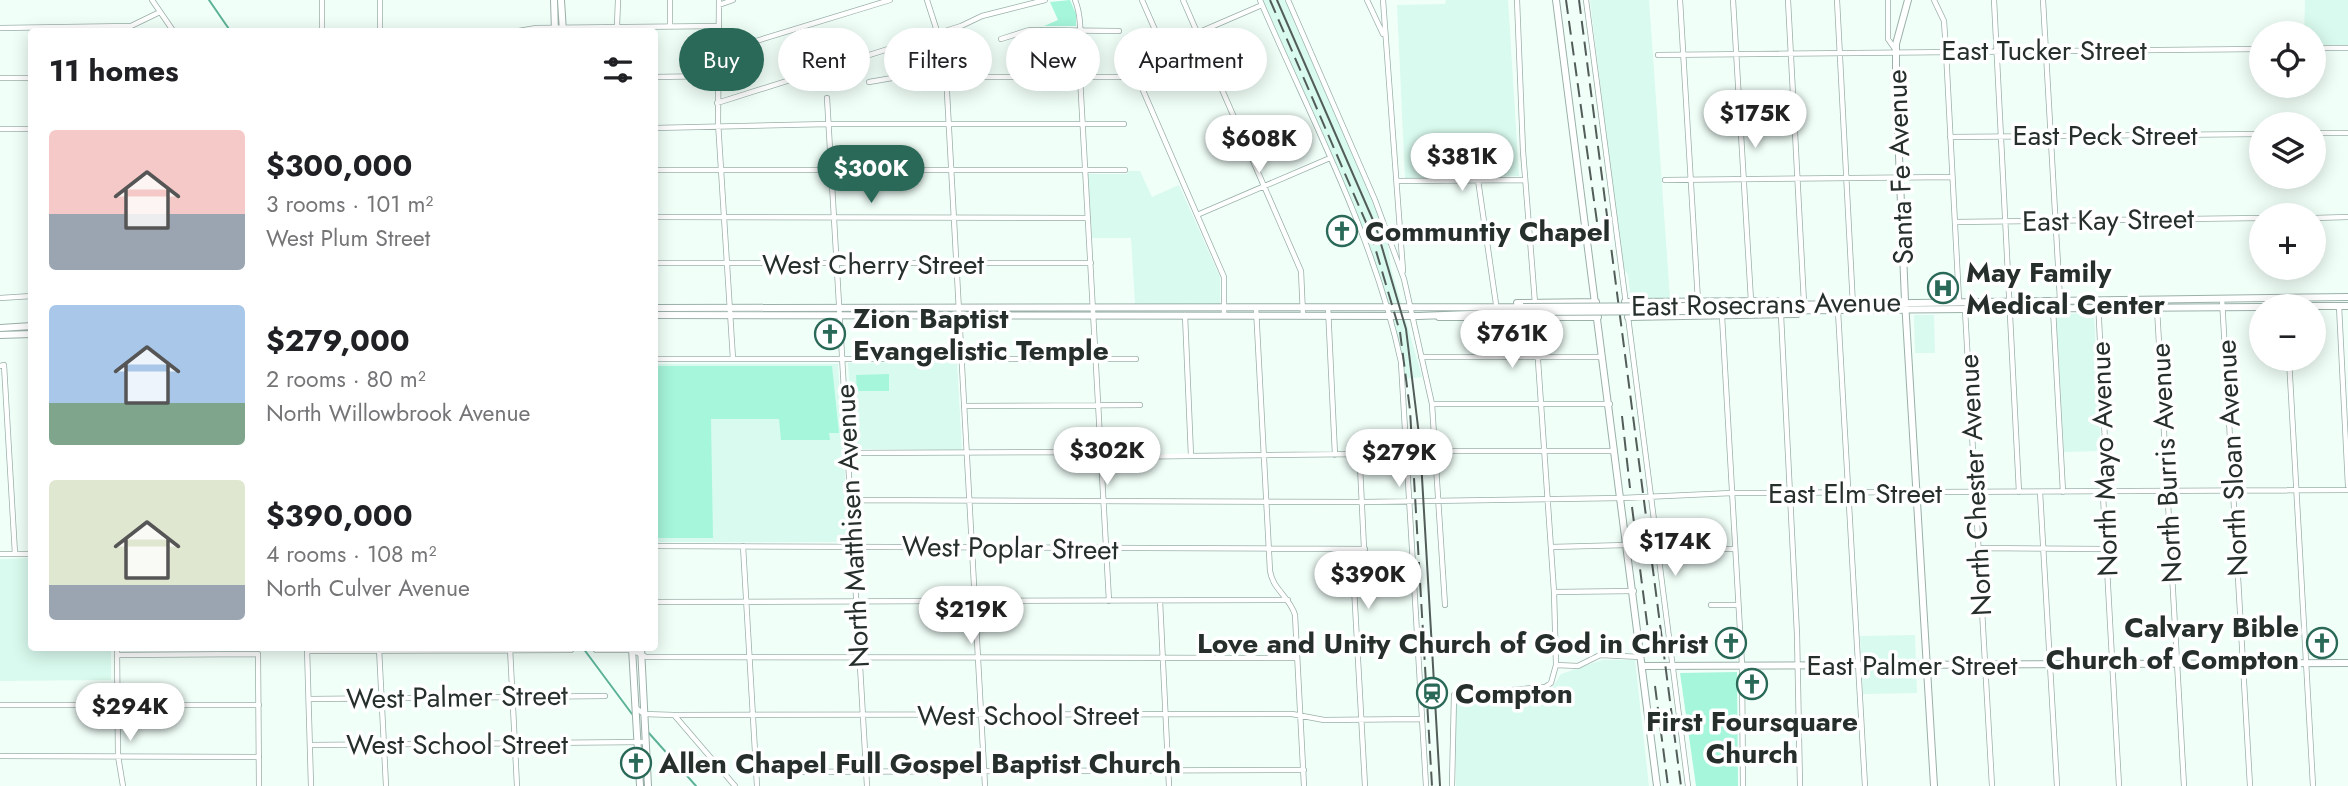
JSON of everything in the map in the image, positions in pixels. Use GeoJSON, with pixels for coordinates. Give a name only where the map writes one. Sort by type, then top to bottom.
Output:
{"type":"FeatureCollection","features":[{"type":"Feature","properties":{"kind":"main road"},"geometry":{"type":"LineString","coordinates":[[554,0],[559,28]]}},
{"type":"Feature","properties":{"kind":"main road"},"geometry":{"type":"LineString","coordinates":[[559,28],[561,0]]}},
{"type":"Feature","properties":{"kind":"main road"},"geometry":{"type":"LineString","coordinates":[[1556,0],[1657,786]]}},
{"type":"Feature","properties":{"kind":"main road","name":"Santa Fe Avenue"},"geometry":{"type":"LineString","coordinates":[[1908,0],[1896,51],[1905,310],[1934,786]]}},
{"type":"Feature","properties":{"kind":"main road","name":"East Rosecrans Avenue"},"geometry":{"type":"LineString","coordinates":[[1392,311],[1419,316],[1523,310],[1853,302],[2348,298]]}},
{"type":"Feature","properties":{"kind":"main road"},"geometry":{"type":"LineString","coordinates":[[2180,299],[2181,307]]}},
{"type":"Feature","properties":{"kind":"main road"},"geometry":{"type":"LineString","coordinates":[[1625,302],[1697,306],[1751,301],[1804,303]]}},
{"type":"Feature","properties":{"kind":"main road"},"geometry":{"type":"LineString","coordinates":[[1412,307],[1596,302]]}},
{"type":"Feature","properties":{"kind":"main road","name":"East Rosecrans Avenue"},"geometry":{"type":"LineString","coordinates":[[1697,306],[1823,311],[2249,307]]}},
{"type":"Feature","properties":{"kind":"main road"},"geometry":{"type":"LineString","coordinates":[[2326,306],[2348,306]]}},
{"type":"Feature","properties":{"kind":"main road","name":"East Rosecrans Avenue"},"geometry":{"type":"LineString","coordinates":[[1392,311],[1412,307],[1523,310]]}},
{"type":"Feature","properties":{"kind":"main road"},"geometry":{"type":"LineString","coordinates":[[658,308],[840,312],[1392,311]]}},
{"type":"Feature","properties":{"kind":"main road"},"geometry":{"type":"LineString","coordinates":[[658,315],[730,311]]}},
{"type":"Feature","properties":{"kind":"main road"},"geometry":{"type":"LineString","coordinates":[[1628,317],[1780,315],[1823,311]]}},
{"type":"Feature","properties":{"kind":"main road"},"geometry":{"type":"LineString","coordinates":[[1094,312],[1185,315],[1224,312]]}},
{"type":"Feature","properties":{"kind":"main road"},"geometry":{"type":"LineString","coordinates":[[1419,316],[1598,317]]}},
{"type":"Feature","properties":{"kind":"main road"},"geometry":{"type":"LineString","coordinates":[[0,328],[28,326]]}},
{"type":"Feature","properties":{"kind":"main road"},"geometry":{"type":"LineString","coordinates":[[0,335],[28,334]]}},
{"type":"Feature","properties":{"kind":"main road"},"geometry":{"type":"LineString","coordinates":[[632,651],[637,732],[642,742],[648,786]]}},
{"type":"Feature","properties":{"kind":"main road"},"geometry":{"type":"LineString","coordinates":[[640,786],[644,714],[641,651]]}},
{"type":"Feature","properties":{"kind":"main road","name":"East Palmer Street"},"geometry":{"type":"LineString","coordinates":[[1643,666],[2348,663]]}},
{"type":"Feature","properties":{"kind":"street"},"geometry":{"type":"LineString","coordinates":[[152,0],[171,28]]}},
{"type":"Feature","properties":{"kind":"street"},"geometry":{"type":"LineString","coordinates":[[322,0],[323,28]]}},
{"type":"Feature","properties":{"kind":"street"},"geometry":{"type":"LineString","coordinates":[[380,0],[380,28]]}},
{"type":"Feature","properties":{"kind":"street"},"geometry":{"type":"LineString","coordinates":[[617,26],[618,0]]}},
{"type":"Feature","properties":{"kind":"street"},"geometry":{"type":"LineString","coordinates":[[670,0],[670,26]]}},
{"type":"Feature","properties":{"kind":"street"},"geometry":{"type":"LineString","coordinates":[[588,28],[719,26],[719,2],[733,0]]}},
{"type":"Feature","properties":{"kind":"street"},"geometry":{"type":"LineString","coordinates":[[764,39],[890,0]]}},
{"type":"Feature","properties":{"kind":"street"},"geometry":{"type":"LineString","coordinates":[[927,0],[937,28]]}},
{"type":"Feature","properties":{"kind":"street"},"geometry":{"type":"LineString","coordinates":[[952,28],[982,16],[1045,0]]}},
{"type":"Feature","properties":{"kind":"street"},"geometry":{"type":"LineString","coordinates":[[1075,0],[1081,23],[1079,28]]}},
{"type":"Feature","properties":{"kind":"street"},"geometry":{"type":"LineString","coordinates":[[1142,0],[1154,28]]}},
{"type":"Feature","properties":{"kind":"street"},"geometry":{"type":"LineString","coordinates":[[1183,0],[1196,28]]}},
{"type":"Feature","properties":{"kind":"street"},"geometry":{"type":"LineString","coordinates":[[1288,0],[1375,200],[1412,307],[1411,315],[1432,404],[1445,605]]}},
{"type":"Feature","properties":{"kind":"street"},"geometry":{"type":"LineString","coordinates":[[1367,0],[1385,38]]}},
{"type":"Feature","properties":{"kind":"street"},"geometry":{"type":"LineString","coordinates":[[1383,0],[1404,279]]}},
{"type":"Feature","properties":{"kind":"street"},"geometry":{"type":"LineString","coordinates":[[1517,0],[1525,180],[1535,303]]}},
{"type":"Feature","properties":{"kind":"street"},"geometry":{"type":"LineString","coordinates":[[1586,0],[1688,786]]}},
{"type":"Feature","properties":{"kind":"street"},"geometry":{"type":"LineString","coordinates":[[1680,0],[1697,306]]}},
{"type":"Feature","properties":{"kind":"street"},"geometry":{"type":"LineString","coordinates":[[1733,0],[1751,301]]}},
{"type":"Feature","properties":{"kind":"street"},"geometry":{"type":"LineString","coordinates":[[1787,0],[1804,303]]}},
{"type":"Feature","properties":{"kind":"street"},"geometry":{"type":"LineString","coordinates":[[1837,0],[1854,310]]}},
{"type":"Feature","properties":{"kind":"street"},"geometry":{"type":"LineString","coordinates":[[1888,0],[1888,39],[1896,51]]}},
{"type":"Feature","properties":{"kind":"street"},"geometry":{"type":"LineString","coordinates":[[1934,0],[1944,21],[1959,301]]}},
{"type":"Feature","properties":{"kind":"street"},"geometry":{"type":"LineString","coordinates":[[1994,0],[2019,492]]}},
{"type":"Feature","properties":{"kind":"street"},"geometry":{"type":"LineString","coordinates":[[2043,0],[2060,300]]}},
{"type":"Feature","properties":{"kind":"street"},"geometry":{"type":"LineString","coordinates":[[1208,28],[1261,2],[1358,223],[1392,311],[1401,362],[1426,786]]}},
{"type":"Feature","properties":{"kind":"street"},"geometry":{"type":"LineString","coordinates":[[109,28],[131,26],[160,12]]}},
{"type":"Feature","properties":{"kind":"street"},"geometry":{"type":"LineString","coordinates":[[0,28],[28,28]]}},
{"type":"Feature","properties":{"kind":"street"},"geometry":{"type":"LineString","coordinates":[[1001,39],[1006,37]]}},
{"type":"Feature","properties":{"kind":"street"},"geometry":{"type":"LineString","coordinates":[[2326,48],[2348,48]]}},
{"type":"Feature","properties":{"kind":"street","name":"East Tucker Street"},"geometry":{"type":"LineString","coordinates":[[1658,55],[1737,52],[2249,49]]}},
{"type":"Feature","properties":{"kind":"street"},"geometry":{"type":"LineString","coordinates":[[718,103],[884,50]]}},
{"type":"Feature","properties":{"kind":"street"},"geometry":{"type":"LineString","coordinates":[[658,76],[679,76]]}},
{"type":"Feature","properties":{"kind":"street"},"geometry":{"type":"LineString","coordinates":[[0,78],[28,78]]}},
{"type":"Feature","properties":{"kind":"street"},"geometry":{"type":"LineString","coordinates":[[718,91],[733,359]]}},
{"type":"Feature","properties":{"kind":"street"},"geometry":{"type":"LineString","coordinates":[[947,91],[985,786]]}},
{"type":"Feature","properties":{"kind":"street"},"geometry":{"type":"LineString","coordinates":[[1081,91],[1109,601]]}},
{"type":"Feature","properties":{"kind":"street"},"geometry":{"type":"LineString","coordinates":[[1144,91],[1224,276],[1224,312]]}},
{"type":"Feature","properties":{"kind":"street"},"geometry":{"type":"LineString","coordinates":[[1223,91],[1301,271],[1303,311]]}},
{"type":"Feature","properties":{"kind":"street","name":"North Matthisen Avenue"},"geometry":{"type":"LineString","coordinates":[[827,98],[867,786]]}},
{"type":"Feature","properties":{"kind":"street"},"geometry":{"type":"LineString","coordinates":[[658,128],[829,124],[1124,124]]}},
{"type":"Feature","properties":{"kind":"street"},"geometry":{"type":"LineString","coordinates":[[0,129],[28,129]]}},
{"type":"Feature","properties":{"kind":"street"},"geometry":{"type":"LineString","coordinates":[[2326,133],[2348,133]]}},
{"type":"Feature","properties":{"kind":"street","name":"East Peck Street"},"geometry":{"type":"LineString","coordinates":[[1950,137],[2249,134]]}},
{"type":"Feature","properties":{"kind":"street"},"geometry":{"type":"LineString","coordinates":[[1197,215],[1330,158]]}},
{"type":"Feature","properties":{"kind":"street"},"geometry":{"type":"LineString","coordinates":[[658,170],[1125,170]]}},
{"type":"Feature","properties":{"kind":"street"},"geometry":{"type":"LineString","coordinates":[[1665,180],[1951,177]]}},
{"type":"Feature","properties":{"kind":"street"},"geometry":{"type":"LineString","coordinates":[[1478,180],[1496,304]]}},
{"type":"Feature","properties":{"kind":"street"},"geometry":{"type":"LineString","coordinates":[[1398,181],[1525,180]]}},
{"type":"Feature","properties":{"kind":"street"},"geometry":{"type":"LineString","coordinates":[[658,217],[1088,218]]}},
{"type":"Feature","properties":{"kind":"street","name":"East Kay Street"},"geometry":{"type":"LineString","coordinates":[[1955,222],[2249,218]]}},
{"type":"Feature","properties":{"kind":"street"},"geometry":{"type":"LineString","coordinates":[[2326,218],[2348,218]]}},
{"type":"Feature","properties":{"kind":"street","name":"West Cherry Street"},"geometry":{"type":"LineString","coordinates":[[658,263],[1091,263]]}},
{"type":"Feature","properties":{"kind":"street"},"geometry":{"type":"LineString","coordinates":[[0,298],[28,296]]}},
{"type":"Feature","properties":{"kind":"street","name":"North Sloan Avenue"},"geometry":{"type":"LineString","coordinates":[[2222,299],[2250,786]]}},
{"type":"Feature","properties":{"kind":"street","name":"North Mayo Avenue"},"geometry":{"type":"LineString","coordinates":[[2098,300],[2106,462],[2103,492],[2119,786]]}},
{"type":"Feature","properties":{"kind":"street"},"geometry":{"type":"LineString","coordinates":[[2339,306],[2348,488]]}},
{"type":"Feature","properties":{"kind":"street","name":"North Burris Avenue"},"geometry":{"type":"LineString","coordinates":[[2157,308],[2184,786]]}},
{"type":"Feature","properties":{"kind":"street"},"geometry":{"type":"LineString","coordinates":[[2053,309],[2063,492]]}},
{"type":"Feature","properties":{"kind":"street","name":"North Chester Avenue"},"geometry":{"type":"LineString","coordinates":[[1965,310],[1992,786]]}},
{"type":"Feature","properties":{"kind":"street"},"geometry":{"type":"LineString","coordinates":[[1256,311],[1271,578],[1277,590],[1288,600],[1295,615],[1304,786]]}},
{"type":"Feature","properties":{"kind":"street"},"geometry":{"type":"LineString","coordinates":[[1328,311],[1335,455]]}},
{"type":"Feature","properties":{"kind":"street"},"geometry":{"type":"LineString","coordinates":[[1838,311],[1865,786]]}},
{"type":"Feature","properties":{"kind":"street"},"geometry":{"type":"LineString","coordinates":[[1185,315],[1191,456]]}},
{"type":"Feature","properties":{"kind":"street"},"geometry":{"type":"LineString","coordinates":[[1780,315],[1798,665],[1800,786]]}},
{"type":"Feature","properties":{"kind":"street"},"geometry":{"type":"LineString","coordinates":[[1722,316],[1742,665],[1743,786]]}},
{"type":"Feature","properties":{"kind":"street"},"geometry":{"type":"LineString","coordinates":[[1452,786],[1454,695],[1535,690],[1551,683],[1556,666],[1555,592],[1535,317]]}},
{"type":"Feature","properties":{"kind":"street"},"geometry":{"type":"LineString","coordinates":[[1421,357],[1603,357]]}},
{"type":"Feature","properties":{"kind":"street"},"geometry":{"type":"LineString","coordinates":[[658,359],[1136,359]]}},
{"type":"Feature","properties":{"kind":"street"},"geometry":{"type":"LineString","coordinates":[[2,365],[15,554]]}},
{"type":"Feature","properties":{"kind":"street"},"geometry":{"type":"LineString","coordinates":[[2290,371],[2313,786]]}},
{"type":"Feature","properties":{"kind":"street"},"geometry":{"type":"LineString","coordinates":[[1432,404],[1610,404]]}},
{"type":"Feature","properties":{"kind":"street"},"geometry":{"type":"LineString","coordinates":[[964,406],[1140,405]]}},
{"type":"Feature","properties":{"kind":"street"},"geometry":{"type":"LineString","coordinates":[[1359,445],[1365,569],[1353,569],[1365,786]]}},
{"type":"Feature","properties":{"kind":"street"},"geometry":{"type":"LineString","coordinates":[[1436,451],[1616,451]]}},
{"type":"Feature","properties":{"kind":"street"},"geometry":{"type":"LineString","coordinates":[[848,453],[1101,454],[1106,457],[1360,454]]}},
{"type":"Feature","properties":{"kind":"street","name":"East Elm Street"},"geometry":{"type":"LineString","coordinates":[[851,500],[1410,502],[1437,499],[1622,498],[1732,493],[2233,492],[2348,488]]}},
{"type":"Feature","properties":{"kind":"street"},"geometry":{"type":"LineString","coordinates":[[2040,492],[2057,786]]}},
{"type":"Feature","properties":{"kind":"street","name":"West Poplar Street"},"geometry":{"type":"LineString","coordinates":[[658,545],[1106,547],[1111,550],[1365,549]]}},
{"type":"Feature","properties":{"kind":"street"},"geometry":{"type":"LineString","coordinates":[[1551,547],[1628,545]]}},
{"type":"Feature","properties":{"kind":"street"},"geometry":{"type":"LineString","coordinates":[[743,546],[757,786]]}},
{"type":"Feature","properties":{"kind":"street"},"geometry":{"type":"LineString","coordinates":[[1978,548],[2107,549]]}},
{"type":"Feature","properties":{"kind":"street"},"geometry":{"type":"LineString","coordinates":[[1707,550],[1735,549]]}},
{"type":"Feature","properties":{"kind":"street"},"geometry":{"type":"LineString","coordinates":[[0,554],[28,554]]}},
{"type":"Feature","properties":{"kind":"street"},"geometry":{"type":"LineString","coordinates":[[1555,592],[1634,592]]}},
{"type":"Feature","properties":{"kind":"street"},"geometry":{"type":"LineString","coordinates":[[658,602],[1288,600]]}},
{"type":"Feature","properties":{"kind":"street"},"geometry":{"type":"LineString","coordinates":[[1160,601],[1169,786]]}},
{"type":"Feature","properties":{"kind":"street"},"geometry":{"type":"LineString","coordinates":[[1711,605],[1739,605]]}},
{"type":"Feature","properties":{"kind":"street"},"geometry":{"type":"LineString","coordinates":[[117,651],[118,756],[123,786]]}},
{"type":"Feature","properties":{"kind":"street"},"geometry":{"type":"LineString","coordinates":[[307,651],[311,786]]}},
{"type":"Feature","properties":{"kind":"street"},"geometry":{"type":"LineString","coordinates":[[379,651],[386,786]]}},
{"type":"Feature","properties":{"kind":"street"},"geometry":{"type":"LineString","coordinates":[[510,651],[517,786]]}},
{"type":"Feature","properties":{"kind":"street"},"geometry":{"type":"LineString","coordinates":[[641,651],[750,659],[1297,658]]}},
{"type":"Feature","properties":{"kind":"street"},"geometry":{"type":"LineString","coordinates":[[117,655],[258,654],[259,786]]}},
{"type":"Feature","properties":{"kind":"street"},"geometry":{"type":"LineString","coordinates":[[1556,666],[1578,666],[1600,656],[1642,657]]}},
{"type":"Feature","properties":{"kind":"street","name":"West Palmer Street"},"geometry":{"type":"LineString","coordinates":[[309,699],[605,696]]}},
{"type":"Feature","properties":{"kind":"street"},"geometry":{"type":"LineString","coordinates":[[0,705],[259,705]]}},
{"type":"Feature","properties":{"kind":"street"},"geometry":{"type":"LineString","coordinates":[[636,708],[644,714]]}},
{"type":"Feature","properties":{"kind":"street","name":"West School Street"},"geometry":{"type":"LineString","coordinates":[[644,714],[1300,715],[1324,720],[1422,719]]}},
{"type":"Feature","properties":{"kind":"street"},"geometry":{"type":"LineString","coordinates":[[674,715],[735,786]]}},
{"type":"Feature","properties":{"kind":"street","name":"West School Street"},"geometry":{"type":"LineString","coordinates":[[310,745],[642,742]]}},
{"type":"Feature","properties":{"kind":"street"},"geometry":{"type":"LineString","coordinates":[[0,756],[259,757]]}},
{"type":"Feature","properties":{"kind":"street"},"geometry":{"type":"LineString","coordinates":[[756,772],[1304,770]]}},
{"type":"Feature","properties":{"kind":"shaded area"},"geometry":{"type":"Polygon","coordinates":[[[1263,0],[1285,0],[1386,232],[1391,268],[1422,377],[1404,379],[1397,335],[1364,231],[1263,0]]]}},
{"type":"Feature","properties":{"kind":"shaded area"},"geometry":{"type":"Polygon","coordinates":[[[1446,0],[1508,0],[1519,176],[1405,178],[1397,5],[1445,4],[1446,0]]]}},
{"type":"Feature","properties":{"kind":"shaded area"},"geometry":{"type":"Polygon","coordinates":[[[1590,0],[1649,0],[1670,298],[1634,299],[1630,292],[1628,275],[1622,265],[1590,0]]]}},
{"type":"Feature","properties":{"kind":"shaded area"},"geometry":{"type":"Polygon","coordinates":[[[2305,0],[2348,0],[2348,46],[2326,46],[2326,21],[2304,21],[2305,0]]]}},
{"type":"Feature","properties":{"kind":"shaded area"},"geometry":{"type":"Polygon","coordinates":[[[1128,171],[1140,171],[1152,197],[1179,185],[1220,277],[1220,304],[1135,304],[1131,238],[1092,238],[1088,174],[1127,174],[1128,171]]]}},
{"type":"Feature","properties":{"kind":"shaded area"},"geometry":{"type":"Polygon","coordinates":[[[2094,313],[2101,451],[2064,452],[2056,314],[2094,313]]]}},
{"type":"Feature","properties":{"kind":"shaded area"},"geometry":{"type":"Polygon","coordinates":[[[1914,315],[1934,315],[1935,353],[1915,353],[1914,315]]]}},
{"type":"Feature","properties":{"kind":"shaded area"},"geometry":{"type":"Polygon","coordinates":[[[957,362],[962,450],[853,449],[848,363],[957,362]]]}},
{"type":"Feature","properties":{"kind":"shaded area"},"geometry":{"type":"Polygon","coordinates":[[[658,364],[838,364],[849,542],[658,542],[658,364]]]}},
{"type":"Feature","properties":{"kind":"shaded area"},"geometry":{"type":"Polygon","coordinates":[[[28,558],[28,651],[111,651],[111,680],[0,681],[0,559],[28,558]]]}},
{"type":"Feature","properties":{"kind":"shaded area"},"geometry":{"type":"Polygon","coordinates":[[[1915,635],[1917,693],[1863,694],[1860,636],[1915,635]]]}},
{"type":"Feature","properties":{"kind":"shaded area"},"geometry":{"type":"Polygon","coordinates":[[[1602,660],[1635,660],[1649,786],[1456,786],[1455,703],[1459,697],[1549,693],[1561,674],[1602,660]]]}},
{"type":"Feature","properties":{"kind":"green space"},"geometry":{"type":"Polygon","coordinates":[[[1070,0],[1076,14],[1076,26],[1044,26],[1058,20],[1050,2],[1070,0]]]}},
{"type":"Feature","properties":{"kind":"green space"},"geometry":{"type":"Polygon","coordinates":[[[658,366],[832,366],[839,433],[829,433],[830,440],[781,440],[779,419],[711,419],[713,538],[658,538],[658,366]]]}},
{"type":"Feature","properties":{"kind":"green space"},"geometry":{"type":"Polygon","coordinates":[[[889,374],[889,391],[857,391],[856,375],[889,374]]]}},
{"type":"Feature","properties":{"kind":"green space"},"geometry":{"type":"Polygon","coordinates":[[[1737,672],[1738,786],[1696,786],[1680,673],[1737,672]]]}},
{"type":"Feature","properties":{"kind":"waterway"},"geometry":{"type":"LineString","coordinates":[[209,0],[228,28]]}},
{"type":"Feature","properties":{"kind":"waterway"},"geometry":{"type":"LineString","coordinates":[[585,651],[632,714]]}},
{"type":"Feature","properties":{"kind":"waterway"},"geometry":{"type":"LineString","coordinates":[[648,732],[696,786]]}},
{"type":"Feature","properties":{"kind":"tram line"},"geometry":{"type":"LineString","coordinates":[[1277,0],[1376,227],[1406,329],[1420,443],[1440,786]]}},
{"type":"Feature","properties":{"kind":"railway"},"geometry":{"type":"LineString","coordinates":[[1270,0],[1371,234],[1400,332],[1410,410],[1432,786]]}},
{"type":"Feature","properties":{"kind":"railway"},"geometry":{"type":"LineString","coordinates":[[1566,0],[1597,222]]}},
{"type":"Feature","properties":{"kind":"railway"},"geometry":{"type":"LineString","coordinates":[[1579,0],[1681,786]]}},
{"type":"Feature","properties":{"kind":"railway"},"geometry":{"type":"LineString","coordinates":[[1622,416],[1630,488]]}},
{"type":"Feature","properties":{"kind":"railway"},"geometry":{"type":"LineString","coordinates":[[1632,507],[1650,646]]}},
{"type":"Feature","properties":{"kind":"railway"},"geometry":{"type":"LineString","coordinates":[[1655,686],[1668,786]]}},
{"type":"Feature","properties":{"kind":"place","name":"Communtiy Chapel"},"geometry":{"type":"Point","coordinates":[1342,231]}},
{"type":"Feature","properties":{"kind":"place","name":"May Family Medical Center"},"geometry":{"type":"Point","coordinates":[1943,288]}},
{"type":"Feature","properties":{"kind":"place","name":"Zion Baptist Evangelistic Temple"},"geometry":{"type":"Point","coordinates":[830,334]}},
{"type":"Feature","properties":{"kind":"place","name":"Love and Unity Church of God in Christ"},"geometry":{"type":"Point","coordinates":[1731,643]}},
{"type":"Feature","properties":{"kind":"place","name":"Calvary Bible Church of Compton"},"geometry":{"type":"Point","coordinates":[2322,643]}},
{"type":"Feature","properties":{"kind":"place","name":"First Foursquare Church"},"geometry":{"type":"Point","coordinates":[1752,684]}},
{"type":"Feature","properties":{"kind":"place","name":"Compton"},"geometry":{"type":"Point","coordinates":[1432,693]}},
{"type":"Feature","properties":{"kind":"place","name":"Allen Chapel Full Gospel Baptist Church"},"geometry":{"type":"Point","coordinates":[636,763]}}]}
